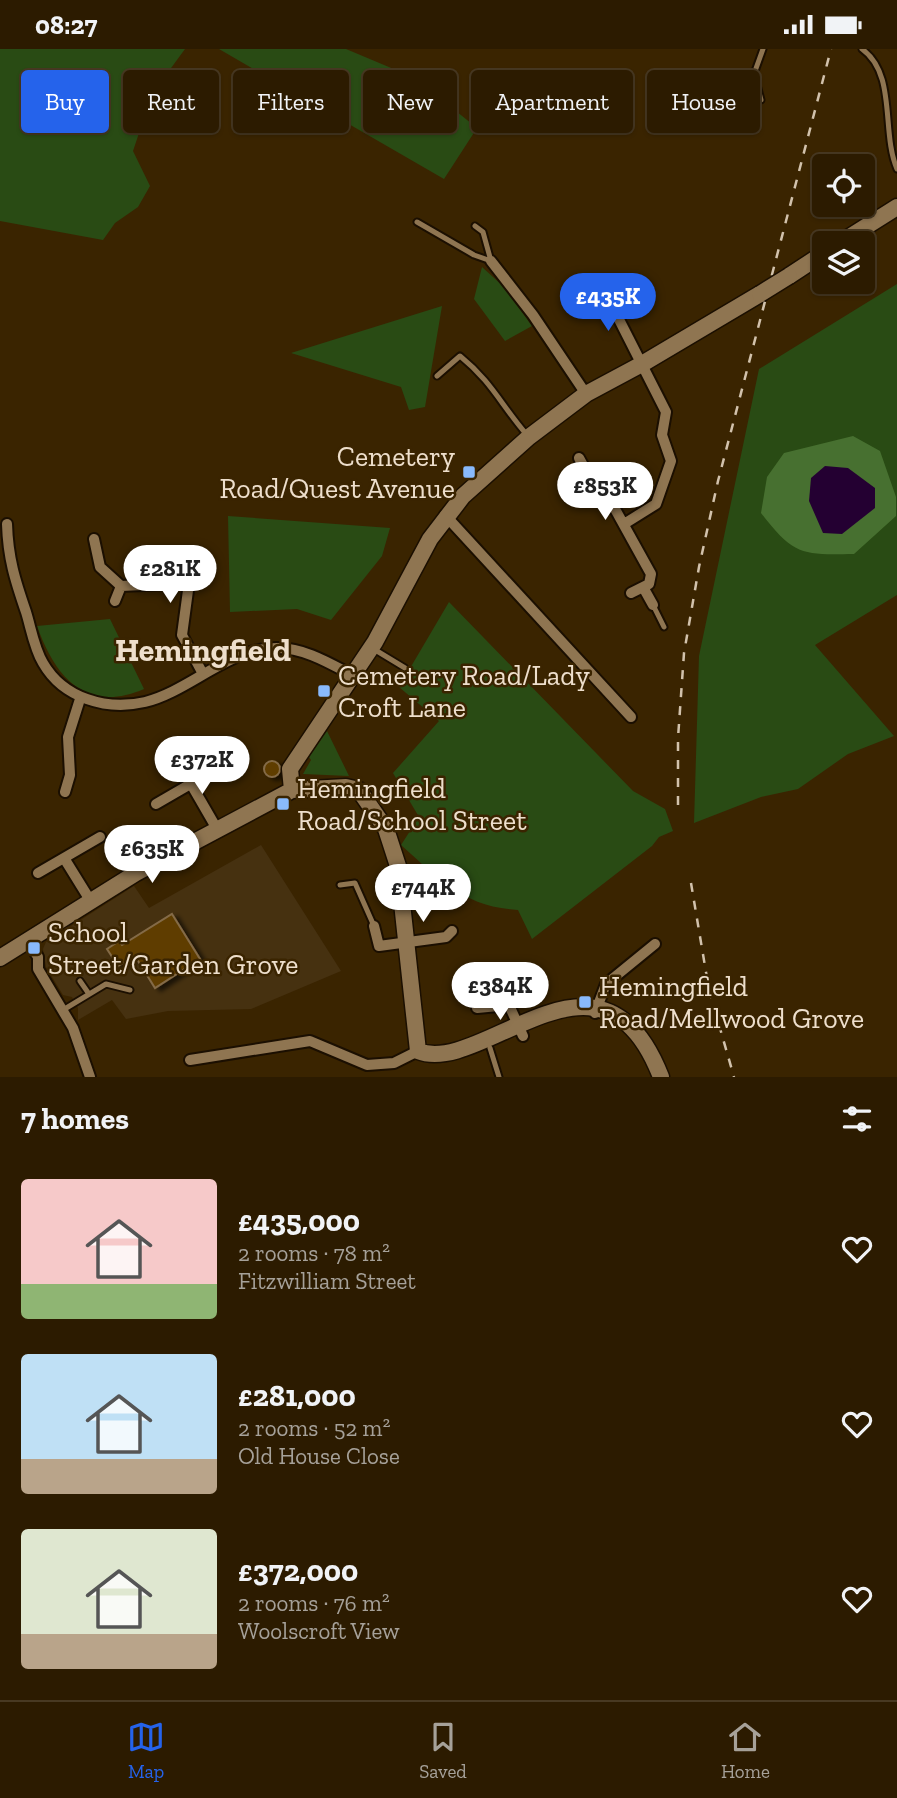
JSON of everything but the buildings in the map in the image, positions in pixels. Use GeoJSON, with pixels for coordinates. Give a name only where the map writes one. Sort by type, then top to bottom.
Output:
{"type":"FeatureCollection","features":[{"type":"Feature","properties":{"kind":"street"},"geometry":{"type":"LineString","coordinates":[[859,231],[897,207]]}},
{"type":"Feature","properties":{"kind":"street"},"geometry":{"type":"LineString","coordinates":[[491,261],[533,315],[586,394]]}},
{"type":"Feature","properties":{"kind":"street"},"geometry":{"type":"LineString","coordinates":[[292,790],[290,769],[371,648],[445,515],[529,437],[586,394],[642,364],[812,261]]}},
{"type":"Feature","properties":{"kind":"street"},"geometry":{"type":"LineString","coordinates":[[603,286],[666,412],[662,435],[671,461],[656,504],[624,524]]}},
{"type":"Feature","properties":{"kind":"street"},"geometry":{"type":"LineString","coordinates":[[579,458],[597,491],[607,497],[624,524],[651,574],[652,581],[631,593]]}},
{"type":"Feature","properties":{"kind":"street"},"geometry":{"type":"LineString","coordinates":[[445,515],[631,717]]}},
{"type":"Feature","properties":{"kind":"street"},"geometry":{"type":"LineString","coordinates":[[7,524],[8,560],[42,662],[59,682],[80,699],[118,705],[146,702],[248,653],[278,648],[313,656],[352,675]]}},
{"type":"Feature","properties":{"kind":"street"},"geometry":{"type":"LineString","coordinates":[[94,540],[98,563],[108,576],[121,586],[188,583]]}},
{"type":"Feature","properties":{"kind":"street"},"geometry":{"type":"LineString","coordinates":[[192,563],[183,635],[203,674]]}},
{"type":"Feature","properties":{"kind":"street"},"geometry":{"type":"LineString","coordinates":[[116,601],[121,586]]}},
{"type":"Feature","properties":{"kind":"street"},"geometry":{"type":"LineString","coordinates":[[643,587],[653,605]]}},
{"type":"Feature","properties":{"kind":"street"},"geometry":{"type":"LineString","coordinates":[[65,792],[70,775],[68,737],[80,699]]}},
{"type":"Feature","properties":{"kind":"street"},"geometry":{"type":"LineString","coordinates":[[156,803],[232,760]]}},
{"type":"Feature","properties":{"kind":"street"},"geometry":{"type":"LineString","coordinates":[[191,784],[217,829]]}},
{"type":"Feature","properties":{"kind":"street"},"geometry":{"type":"LineString","coordinates":[[0,958],[90,900],[292,790],[346,787],[359,790],[386,829],[398,866],[418,1051],[428,1059],[441,1062],[463,1058],[523,1036],[562,1017],[595,1013],[622,1019],[640,1036],[661,1077]]}},
{"type":"Feature","properties":{"kind":"street"},"geometry":{"type":"LineString","coordinates":[[38,873],[100,837]]}},
{"type":"Feature","properties":{"kind":"street"},"geometry":{"type":"LineString","coordinates":[[64,858],[90,900]]}},
{"type":"Feature","properties":{"kind":"street"},"geometry":{"type":"LineString","coordinates":[[374,926],[379,946],[446,937],[452,931]]}},
{"type":"Feature","properties":{"kind":"street"},"geometry":{"type":"LineString","coordinates":[[28,941],[38,957],[38,969],[73,1028],[90,1077]]}},
{"type":"Feature","properties":{"kind":"street"},"geometry":{"type":"LineString","coordinates":[[595,1013],[606,984],[655,944]]}},
{"type":"Feature","properties":{"kind":"street"},"geometry":{"type":"LineString","coordinates":[[477,1008],[509,1005],[523,1036]]}},
{"type":"Feature","properties":{"kind":"street"},"geometry":{"type":"LineString","coordinates":[[190,1060],[310,1041],[367,1065],[394,1063],[418,1051]]}},
{"type":"Feature","properties":{"kind":"lane"},"geometry":{"type":"LineString","coordinates":[[761,100],[754,74],[763,49]]}},
{"type":"Feature","properties":{"kind":"lane"},"geometry":{"type":"LineString","coordinates":[[862,49],[873,56],[885,84],[890,142],[897,169]]}},
{"type":"Feature","properties":{"kind":"lane"},"geometry":{"type":"LineString","coordinates":[[417,222],[474,255],[491,261]]}},
{"type":"Feature","properties":{"kind":"lane"},"geometry":{"type":"LineString","coordinates":[[475,226],[483,232],[491,261]]}},
{"type":"Feature","properties":{"kind":"lane"},"geometry":{"type":"LineString","coordinates":[[437,376],[460,356],[498,393],[502,405],[529,437]]}},
{"type":"Feature","properties":{"kind":"lane"},"geometry":{"type":"LineString","coordinates":[[653,605],[664,627]]}},
{"type":"Feature","properties":{"kind":"lane"},"geometry":{"type":"LineString","coordinates":[[371,648],[405,668]]}},
{"type":"Feature","properties":{"kind":"lane"},"geometry":{"type":"LineString","coordinates":[[340,885],[355,883],[374,926]]}},
{"type":"Feature","properties":{"kind":"lane"},"geometry":{"type":"LineString","coordinates":[[80,981],[89,994]]}},
{"type":"Feature","properties":{"kind":"lane"},"geometry":{"type":"LineString","coordinates":[[63,1010],[106,984],[130,990]]}},
{"type":"Feature","properties":{"kind":"lane"},"geometry":{"type":"LineString","coordinates":[[490,1048],[499,1077]]}},
{"type":"Feature","properties":{"kind":"shaded area"},"geometry":{"type":"Polygon","coordinates":[[[825,466],[848,468],[875,488],[875,508],[842,534],[823,533],[809,501],[811,478],[825,466]]]}},
{"type":"Feature","properties":{"kind":"shaded area"},"geometry":{"type":"Polygon","coordinates":[[[261,845],[341,971],[251,1009],[168,1011],[126,1019],[112,1000],[78,1020],[78,1008],[72,997],[63,995],[46,967],[43,949],[46,942],[134,886],[149,908],[261,845]]]}},
{"type":"Feature","properties":{"kind":"green space"},"geometry":{"type":"Polygon","coordinates":[[[0,49],[185,49],[170,70],[123,70],[123,133],[139,133],[133,151],[150,186],[138,207],[115,223],[103,240],[0,221],[0,49]]]}},
{"type":"Feature","properties":{"kind":"green space"},"geometry":{"type":"Polygon","coordinates":[[[219,49],[346,49],[396,70],[363,70],[363,132],[349,124],[349,70],[255,70],[219,49]]]}},
{"type":"Feature","properties":{"kind":"green space"},"geometry":{"type":"Polygon","coordinates":[[[457,112],[471,123],[471,133],[474,133],[444,179],[364,133],[457,133],[457,112]]]}},
{"type":"Feature","properties":{"kind":"green space"},"geometry":{"type":"Polygon","coordinates":[[[482,267],[504,287],[532,326],[505,341],[474,299],[482,267]]]}},
{"type":"Feature","properties":{"kind":"green space"},"geometry":{"type":"Polygon","coordinates":[[[897,284],[897,595],[815,645],[894,736],[848,754],[798,789],[761,797],[694,823],[699,656],[759,369],[897,284]]]}},
{"type":"Feature","properties":{"kind":"green space"},"geometry":{"type":"Polygon","coordinates":[[[442,306],[425,407],[409,410],[401,387],[291,353],[442,306]]]}},
{"type":"Feature","properties":{"kind":"green space"},"geometry":{"type":"Polygon","coordinates":[[[853,436],[880,451],[896,497],[896,516],[854,554],[811,553],[791,545],[761,513],[767,477],[784,453],[853,436]]]}},
{"type":"Feature","properties":{"kind":"green space"},"geometry":{"type":"Polygon","coordinates":[[[228,516],[390,528],[382,556],[331,620],[297,609],[230,612],[228,516]]]}},
{"type":"Feature","properties":{"kind":"green space"},"geometry":{"type":"Polygon","coordinates":[[[449,602],[633,791],[665,809],[673,831],[659,837],[652,846],[532,939],[518,910],[499,908],[467,897],[440,880],[401,845],[419,817],[393,773],[439,721],[399,687],[449,602]]]}},
{"type":"Feature","properties":{"kind":"green space"},"geometry":{"type":"Polygon","coordinates":[[[110,619],[144,689],[123,696],[105,697],[89,693],[63,675],[53,661],[37,626],[110,619]]]}},
{"type":"Feature","properties":{"kind":"green space"},"geometry":{"type":"Polygon","coordinates":[[[327,731],[349,776],[303,774],[311,760],[309,757],[327,731]]]}},
{"type":"Feature","properties":{"kind":"railway"},"geometry":{"type":"LineString","coordinates":[[678,805],[678,738],[684,653],[699,567],[718,481],[831,49]]}},
{"type":"Feature","properties":{"kind":"railway"},"geometry":{"type":"LineString","coordinates":[[691,883],[709,990],[734,1077]]}},
{"type":"Feature","properties":{"kind":"place","name":"Cemetery Road/Quest Avenue"},"geometry":{"type":"Point","coordinates":[469,472]}},
{"type":"Feature","properties":{"kind":"place","name":"Cemetery Road/Lady Croft Lane"},"geometry":{"type":"Point","coordinates":[324,691]}},
{"type":"Feature","properties":{"kind":"place","name":"Hemingfield Road/School Street"},"geometry":{"type":"Point","coordinates":[283,804]}},
{"type":"Feature","properties":{"kind":"place","name":"School Street/Garden Grove"},"geometry":{"type":"Point","coordinates":[34,948]}},
{"type":"Feature","properties":{"kind":"place","name":"Hemingfield Road/Mellwood Grove"},"geometry":{"type":"Point","coordinates":[585,1002]}},
{"type":"Feature","properties":{"kind":"district","name":"Hemingfield"},"geometry":{"type":"Point","coordinates":[203,650]}}]}
